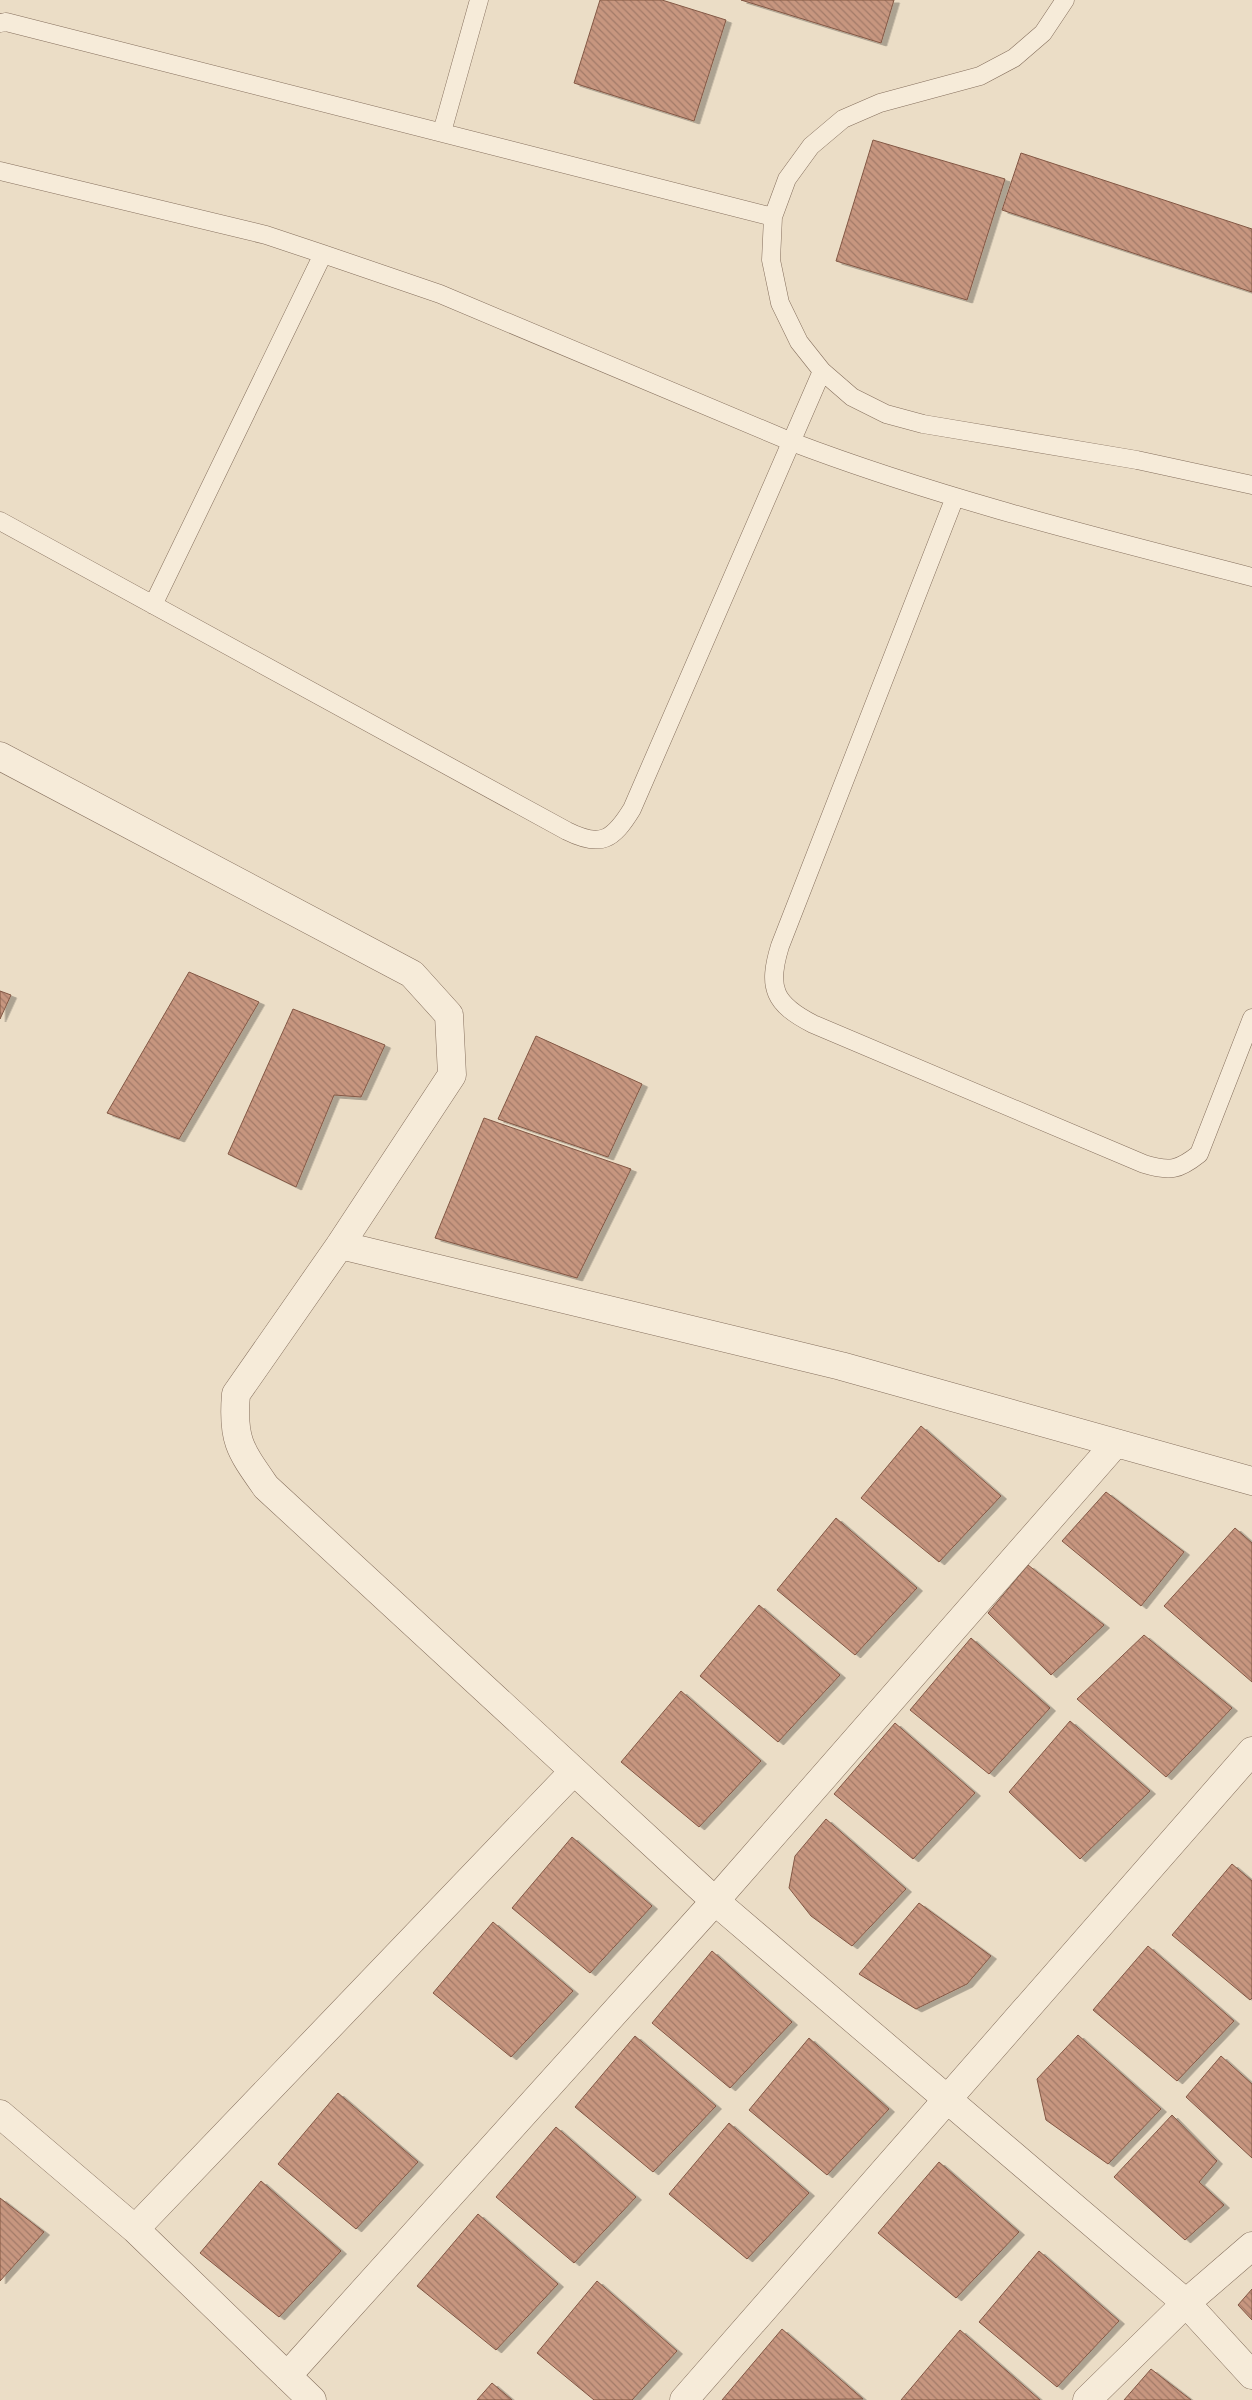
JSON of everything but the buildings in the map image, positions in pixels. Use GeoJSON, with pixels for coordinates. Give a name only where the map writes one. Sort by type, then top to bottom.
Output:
{"type":"FeatureCollection","features":[{"type":"Feature","properties":{"kind":"street"},"geometry":{"type":"LineString","coordinates":[[0,756],[412,974],[448,1015],[452,1075],[340,1245],[236,1394],[234,1421],[242,1452],[266,1487],[715,1901],[1186,2303],[1252,2375]]}},
{"type":"Feature","properties":{"kind":"street"},"geometry":{"type":"LineString","coordinates":[[340,1245],[842,1366],[1252,1481]]}},
{"type":"Feature","properties":{"kind":"street"},"geometry":{"type":"LineString","coordinates":[[287,2376],[715,1901],[1115,1444]]}},
{"type":"Feature","properties":{"kind":"street"},"geometry":{"type":"LineString","coordinates":[[684,2400],[1252,1751]]}},
{"type":"Feature","properties":{"kind":"street"},"geometry":{"type":"LineString","coordinates":[[135,2229],[574,1771]]}},
{"type":"Feature","properties":{"kind":"street"},"geometry":{"type":"LineString","coordinates":[[0,2114],[135,2229],[312,2400]]}},
{"type":"Feature","properties":{"kind":"street"},"geometry":{"type":"LineString","coordinates":[[1087,2400],[1186,2303],[1252,2246]]}},
{"type":"Feature","properties":{"kind":"lane"},"geometry":{"type":"LineString","coordinates":[[442,132],[479,0]]}},
{"type":"Feature","properties":{"kind":"lane"},"geometry":{"type":"LineString","coordinates":[[1066,0],[1043,32],[1014,58],[980,76],[880,103],[842,120],[811,146],[787,179],[773,217],[771,260],[780,303],[798,342],[822,372],[852,397],[886,414],[923,424],[1137,460],[1252,485]]}},
{"type":"Feature","properties":{"kind":"lane"},"geometry":{"type":"LineString","coordinates":[[2,20],[773,217]]}},
{"type":"Feature","properties":{"kind":"lane"},"geometry":{"type":"LineString","coordinates":[[0,171],[266,235],[440,294],[792,442],[850,464],[954,497],[1252,577]]}},
{"type":"Feature","properties":{"kind":"lane"},"geometry":{"type":"LineString","coordinates":[[153,605],[324,254]]}},
{"type":"Feature","properties":{"kind":"lane"},"geometry":{"type":"LineString","coordinates":[[0,521],[584,840],[604,839],[620,828],[632,810],[822,372]]}},
{"type":"Feature","properties":{"kind":"lane"},"geometry":{"type":"LineString","coordinates":[[954,497],[780,946],[773,969],[777,994],[791,1013],[813,1024],[1135,1160],[1164,1170],[1184,1166],[1199,1154],[1252,1018]]}}]}
